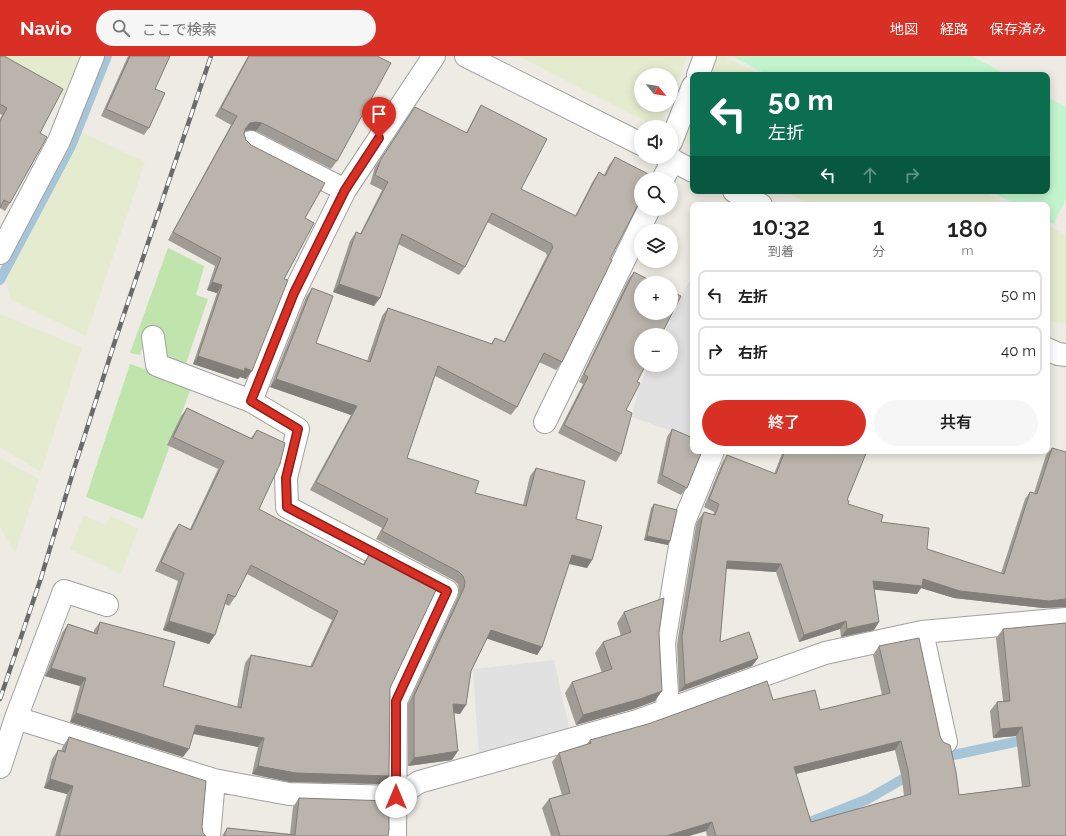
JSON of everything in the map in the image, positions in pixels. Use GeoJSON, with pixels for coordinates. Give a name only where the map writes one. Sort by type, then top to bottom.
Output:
{"type":"FeatureCollection","features":[{"type":"Feature","properties":{"kind":"street"},"geometry":{"type":"LineString","coordinates":[[0,253],[59,141],[93,56]]}},
{"type":"Feature","properties":{"kind":"street"},"geometry":{"type":"LineString","coordinates":[[251,401],[294,293],[345,190],[434,56]]}},
{"type":"Feature","properties":{"kind":"street"},"geometry":{"type":"LineString","coordinates":[[466,56],[634,140]]}},
{"type":"Feature","properties":{"kind":"street"},"geometry":{"type":"LineString","coordinates":[[699,72],[705,56]]}},
{"type":"Feature","properties":{"kind":"street"},"geometry":{"type":"LineString","coordinates":[[678,130],[690,95]]}},
{"type":"Feature","properties":{"kind":"street"},"geometry":{"type":"LineString","coordinates":[[251,142],[345,190]]}},
{"type":"Feature","properties":{"kind":"street"},"geometry":{"type":"LineString","coordinates":[[678,164],[690,169]]}},
{"type":"Feature","properties":{"kind":"street"},"geometry":{"type":"LineString","coordinates":[[740,194],[755,202]]}},
{"type":"Feature","properties":{"kind":"street"},"geometry":{"type":"LineString","coordinates":[[545,422],[646,216]]}},
{"type":"Feature","properties":{"kind":"street"},"geometry":{"type":"LineString","coordinates":[[153,337],[157,365],[251,401],[298,429],[286,478],[287,507],[447,591],[396,701],[395,836]]}},
{"type":"Feature","properties":{"kind":"street"},"geometry":{"type":"LineString","coordinates":[[1050,350],[1058,354],[1066,355]]}},
{"type":"Feature","properties":{"kind":"street"},"geometry":{"type":"LineString","coordinates":[[668,710],[664,643],[684,522],[712,454]]}},
{"type":"Feature","properties":{"kind":"street"},"geometry":{"type":"LineString","coordinates":[[0,767],[16,718],[64,591],[107,605]]}},
{"type":"Feature","properties":{"kind":"street"},"geometry":{"type":"LineString","coordinates":[[16,718],[214,780],[289,794],[396,797],[419,782],[637,721],[825,653],[922,632],[1066,619]]}},
{"type":"Feature","properties":{"kind":"street"},"geometry":{"type":"LineString","coordinates":[[922,632],[946,742]]}},
{"type":"Feature","properties":{"kind":"street"},"geometry":{"type":"LineString","coordinates":[[209,836],[214,780]]}},
{"type":"Feature","properties":{"kind":"green space"},"geometry":{"type":"Polygon","coordinates":[[[0,56],[81,56],[64,97],[0,62],[0,56]]]}},
{"type":"Feature","properties":{"kind":"green space"},"geometry":{"type":"Polygon","coordinates":[[[518,56],[687,56],[678,80],[678,68],[634,68],[634,112],[665,112],[663,120],[643,120],[518,56]]]}},
{"type":"Feature","properties":{"kind":"green space"},"geometry":{"type":"Polygon","coordinates":[[[714,56],[724,56],[754,72],[707,72],[714,56]]]}},
{"type":"Feature","properties":{"kind":"green space"},"geometry":{"type":"Polygon","coordinates":[[[732,56],[972,56],[1001,72],[762,72],[732,56]]]}},
{"type":"Feature","properties":{"kind":"green space"},"geometry":{"type":"Polygon","coordinates":[[[1050,99],[1066,107],[1066,199],[1053,224],[1050,222],[1050,202],[1011,202],[996,194],[1050,194],[1050,99]]]}},
{"type":"Feature","properties":{"kind":"green space"},"geometry":{"type":"Polygon","coordinates":[[[690,113],[690,143],[680,138],[690,113]]]}},
{"type":"Feature","properties":{"kind":"green space"},"geometry":{"type":"Polygon","coordinates":[[[81,132],[145,162],[86,336],[10,299],[6,281],[81,132]]]}},
{"type":"Feature","properties":{"kind":"green space"},"geometry":{"type":"Polygon","coordinates":[[[790,194],[988,194],[1002,202],[805,202],[790,194]]]}},
{"type":"Feature","properties":{"kind":"green space"},"geometry":{"type":"Polygon","coordinates":[[[1050,227],[1066,235],[1066,323],[1050,321],[1050,227]]]}},
{"type":"Feature","properties":{"kind":"green space"},"geometry":{"type":"Polygon","coordinates":[[[168,248],[204,266],[196,295],[208,299],[184,369],[165,362],[148,328],[140,355],[130,353],[168,248]]]}},
{"type":"Feature","properties":{"kind":"green space"},"geometry":{"type":"Polygon","coordinates":[[[0,314],[82,348],[41,472],[0,447],[0,314]]]}},
{"type":"Feature","properties":{"kind":"green space"},"geometry":{"type":"Polygon","coordinates":[[[130,364],[192,385],[143,519],[86,497],[130,364]]]}},
{"type":"Feature","properties":{"kind":"green space"},"geometry":{"type":"Polygon","coordinates":[[[0,458],[39,479],[15,553],[0,526],[0,458]]]}},
{"type":"Feature","properties":{"kind":"green space"},"geometry":{"type":"Polygon","coordinates":[[[84,515],[106,525],[111,516],[138,529],[121,574],[70,549],[84,515]]]}},
{"type":"Feature","properties":{"kind":"shaded area"},"geometry":{"type":"Polygon","coordinates":[[[690,279],[690,438],[632,417],[638,389],[646,372],[678,372],[678,328],[666,328],[670,320],[678,320],[678,304],[690,279]]]}},
{"type":"Feature","properties":{"kind":"shaded area"},"geometry":{"type":"Polygon","coordinates":[[[554,660],[570,731],[479,757],[473,669],[554,660]]]}},
{"type":"Feature","properties":{"kind":"building"},"geometry":{"type":"Polygon","coordinates":[[[0,56],[4,56],[63,89],[40,133],[47,137],[10,203],[4,200],[0,208],[0,121],[7,108],[0,104],[0,56]]]}},
{"type":"Feature","properties":{"kind":"building"},"geometry":{"type":"Polygon","coordinates":[[[130,56],[170,56],[155,89],[165,93],[149,128],[106,109],[130,56]]]}},
{"type":"Feature","properties":{"kind":"building"},"geometry":{"type":"Polygon","coordinates":[[[249,56],[377,56],[391,63],[337,161],[262,123],[250,123],[245,129],[244,134],[246,140],[251,145],[325,183],[305,218],[314,223],[284,279],[288,280],[252,371],[245,368],[244,371],[198,356],[222,285],[212,282],[221,258],[173,232],[237,116],[221,108],[249,56]]]}},
{"type":"Feature","properties":{"kind":"building"},"geometry":{"type":"Polygon","coordinates":[[[481,105],[547,139],[521,189],[576,216],[599,172],[605,176],[615,157],[644,172],[634,172],[634,213],[610,259],[612,260],[562,362],[544,353],[517,407],[438,366],[407,458],[479,481],[475,493],[526,506],[536,468],[585,481],[576,519],[602,526],[592,560],[572,555],[542,647],[491,630],[471,671],[466,705],[453,704],[458,751],[414,758],[414,696],[464,588],[465,582],[463,576],[459,572],[382,531],[388,519],[316,482],[357,406],[276,379],[312,288],[333,296],[316,343],[370,362],[388,308],[492,344],[495,338],[505,342],[553,247],[552,244],[492,213],[465,267],[402,234],[380,298],[339,284],[356,232],[361,234],[388,182],[375,175],[381,159],[415,107],[467,133],[481,105]]]}},
{"type":"Feature","properties":{"kind":"building"},"geometry":{"type":"Polygon","coordinates":[[[634,272],[642,276],[634,276],[634,320],[669,320],[665,328],[634,328],[634,372],[642,372],[637,382],[640,383],[626,410],[632,413],[621,454],[564,425],[588,377],[584,374],[634,272]]]}},
{"type":"Feature","properties":{"kind":"building"},"geometry":{"type":"Polygon","coordinates":[[[678,294],[681,296],[678,302],[678,294]]]}},
{"type":"Feature","properties":{"kind":"building"},"geometry":{"type":"Polygon","coordinates":[[[187,408],[252,439],[257,430],[285,443],[280,464],[259,509],[364,565],[370,553],[437,588],[390,688],[389,776],[296,773],[258,766],[264,738],[196,725],[189,749],[76,713],[86,678],[51,668],[68,624],[97,634],[100,622],[175,642],[163,686],[241,708],[251,655],[312,667],[338,611],[251,565],[235,597],[228,594],[215,635],[169,621],[184,573],[161,562],[179,524],[191,530],[224,461],[173,437],[187,408]]]}},
{"type":"Feature","properties":{"kind":"building"},"geometry":{"type":"Polygon","coordinates":[[[672,429],[690,437],[690,454],[701,454],[687,488],[662,475],[672,429]]]}},
{"type":"Feature","properties":{"kind":"building"},"geometry":{"type":"Polygon","coordinates":[[[1052,448],[1066,452],[1066,599],[1049,601],[960,591],[923,579],[922,586],[873,581],[879,622],[847,629],[846,621],[804,635],[781,564],[727,561],[720,642],[749,632],[758,658],[685,685],[682,636],[702,518],[704,512],[715,515],[719,504],[709,499],[727,455],[776,474],[784,454],[866,454],[847,500],[849,501],[848,504],[883,515],[881,522],[929,528],[927,549],[1004,574],[1030,492],[1037,494],[1052,448]]]}},
{"type":"Feature","properties":{"kind":"building"},"geometry":{"type":"Polygon","coordinates":[[[654,504],[677,510],[670,541],[647,536],[654,504]]]}},
{"type":"Feature","properties":{"kind":"building"},"geometry":{"type":"Polygon","coordinates":[[[664,598],[659,633],[662,691],[640,699],[583,715],[572,682],[612,669],[603,642],[631,632],[624,612],[664,598]]]}},
{"type":"Feature","properties":{"kind":"building"},"geometry":{"type":"Polygon","coordinates":[[[1066,623],[1066,836],[716,836],[712,822],[666,836],[560,836],[549,799],[570,793],[559,753],[591,743],[590,740],[648,724],[767,681],[773,700],[815,690],[820,710],[890,693],[879,646],[919,638],[940,736],[943,742],[950,745],[959,795],[1030,786],[1022,727],[1000,729],[997,702],[1010,701],[1003,629],[1066,623]],[[901,741],[794,767],[811,822],[911,794],[908,770],[901,741]]]}},
{"type":"Feature","properties":{"kind":"building"},"geometry":{"type":"Polygon","coordinates":[[[69,737],[206,781],[202,827],[203,833],[206,836],[59,836],[73,786],[50,779],[58,750],[65,752],[69,737]]]}},
{"type":"Feature","properties":{"kind":"building"},"geometry":{"type":"Polygon","coordinates":[[[299,798],[389,801],[388,836],[224,836],[227,828],[295,835],[299,798]]]}},
{"type":"Feature","properties":{"kind":"waterway"},"geometry":{"type":"LineString","coordinates":[[0,280],[71,146],[107,56]]}},
{"type":"Feature","properties":{"kind":"waterway"},"geometry":{"type":"LineString","coordinates":[[939,758],[1029,739]]}},
{"type":"Feature","properties":{"kind":"waterway"},"geometry":{"type":"LineString","coordinates":[[775,836],[868,799],[913,773]]}},
{"type":"Feature","properties":{"kind":"railway"},"geometry":{"type":"LineString","coordinates":[[0,699],[41,578],[116,338],[211,56]]}},
{"type":"Feature","properties":{"kind":"route"},"geometry":{"type":"LineString","coordinates":[[379,138],[345,190],[294,293],[251,401],[298,429],[286,478],[287,507],[447,591],[396,701],[396,797]]}}]}
